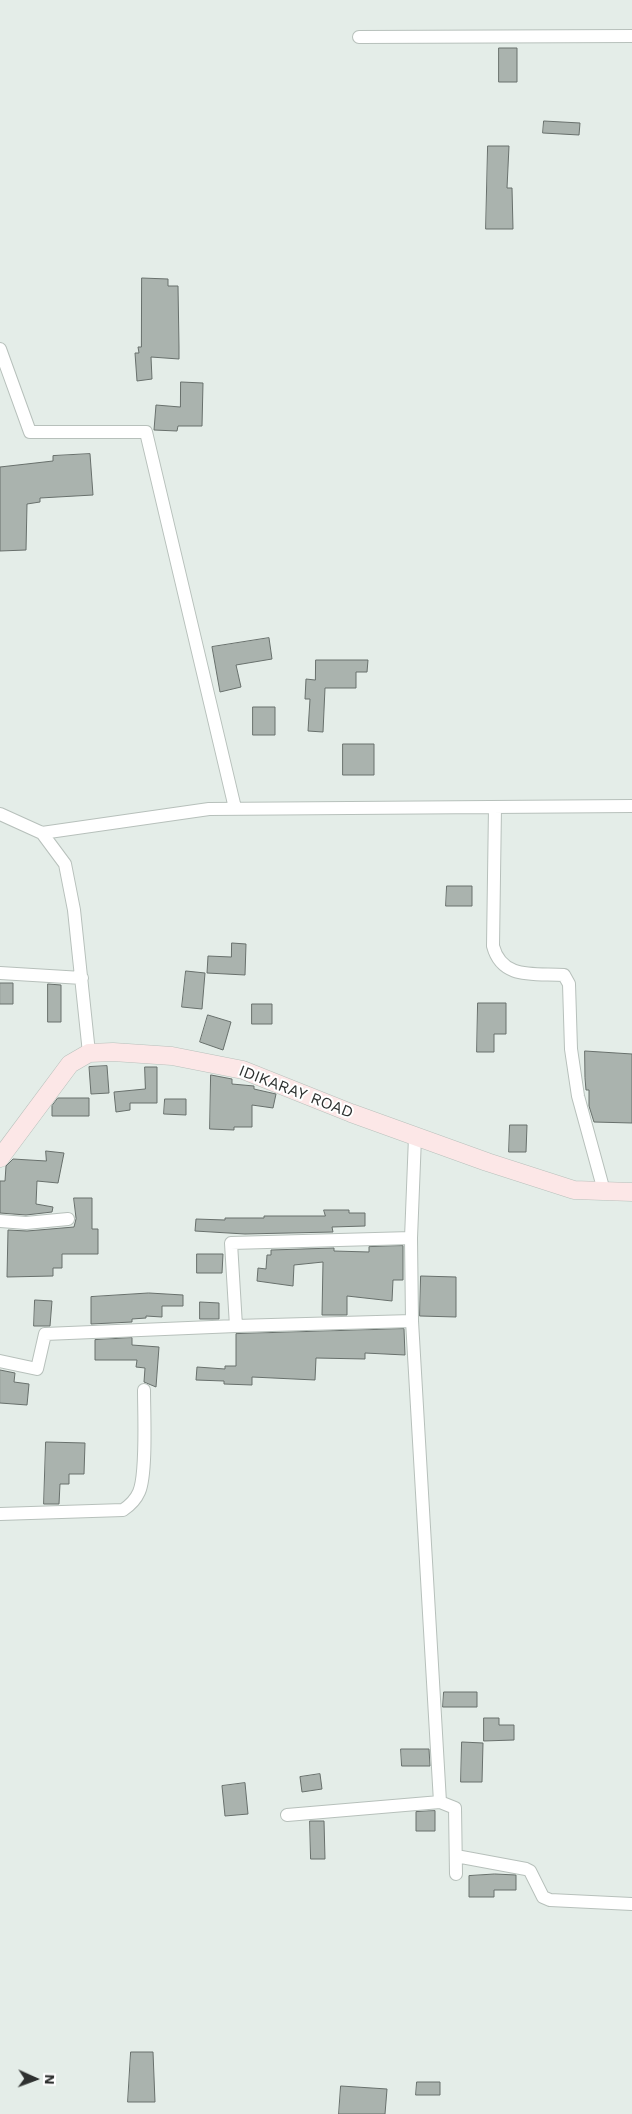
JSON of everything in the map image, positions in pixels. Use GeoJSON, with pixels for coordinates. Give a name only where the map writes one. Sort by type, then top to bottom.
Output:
{"type":"FeatureCollection","features":[{"type":"Feature","properties":{"kind":"street"},"geometry":{"type":"LineString","coordinates":[[359,37],[632,36]]}},
{"type":"Feature","properties":{"kind":"street"},"geometry":{"type":"LineString","coordinates":[[0,349],[30,432],[146,432],[235,808]]}},
{"type":"Feature","properties":{"kind":"street"},"geometry":{"type":"LineString","coordinates":[[42,833],[209,809],[632,806]]}},
{"type":"Feature","properties":{"kind":"street"},"geometry":{"type":"LineString","coordinates":[[495,807],[494,946],[497,960],[510,971],[564,975],[569,984],[571,1049],[578,1096],[604,1191]]}},
{"type":"Feature","properties":{"kind":"street"},"geometry":{"type":"LineString","coordinates":[[0,814],[42,833],[65,864],[74,910],[89,1053],[70,1064],[0,1158]]}},
{"type":"Feature","properties":{"kind":"street"},"geometry":{"type":"LineString","coordinates":[[0,973],[82,978]]}},
{"type":"Feature","properties":{"kind":"street","name":"IDIKARAY ROAD"},"geometry":{"type":"LineString","coordinates":[[89,1053],[114,1052],[172,1056],[243,1070],[415,1137],[574,1190],[632,1192]]}},
{"type":"Feature","properties":{"kind":"street"},"geometry":{"type":"LineString","coordinates":[[415,1137],[412,1321],[440,1802]]}},
{"type":"Feature","properties":{"kind":"street"},"geometry":{"type":"LineString","coordinates":[[0,1221],[26,1223],[68,1220]]}},
{"type":"Feature","properties":{"kind":"street"},"geometry":{"type":"LineString","coordinates":[[236,1326],[231,1243],[412,1238]]}},
{"type":"Feature","properties":{"kind":"street"},"geometry":{"type":"LineString","coordinates":[[0,1361],[37,1368],[45,1334],[412,1321]]}},
{"type":"Feature","properties":{"kind":"street"},"geometry":{"type":"LineString","coordinates":[[0,1514],[123,1510],[128,1507],[139,1493],[142,1476],[144,1390]]}},
{"type":"Feature","properties":{"kind":"street"},"geometry":{"type":"LineString","coordinates":[[287,1815],[440,1802],[455,1808],[456,1874]]}},
{"type":"Feature","properties":{"kind":"street"},"geometry":{"type":"LineString","coordinates":[[456,1856],[526,1869],[530,1871],[543,1897],[550,1900],[632,1904]]}},
{"type":"Feature","properties":{"kind":"building"},"geometry":{"type":"Polygon","coordinates":[[[499,48],[517,48],[517,82],[499,82],[499,48]]]}},
{"type":"Feature","properties":{"kind":"building"},"geometry":{"type":"Polygon","coordinates":[[[544,121],[580,123],[579,135],[543,133],[544,121]]]}},
{"type":"Feature","properties":{"kind":"building"},"geometry":{"type":"Polygon","coordinates":[[[488,146],[509,146],[507,188],[512,188],[513,229],[486,229],[488,146]]]}},
{"type":"Feature","properties":{"kind":"building"},"geometry":{"type":"Polygon","coordinates":[[[142,278],[168,279],[168,286],[178,286],[179,359],[151,357],[152,379],[137,381],[135,353],[139,353],[138,347],[141,347],[142,278]]]}},
{"type":"Feature","properties":{"kind":"building"},"geometry":{"type":"Polygon","coordinates":[[[181,382],[203,383],[202,426],[178,426],[177,431],[154,430],[156,405],[180,407],[181,382]]]}},
{"type":"Feature","properties":{"kind":"building"},"geometry":{"type":"Polygon","coordinates":[[[90,454],[93,495],[40,498],[40,502],[27,504],[26,550],[0,551],[0,467],[53,461],[53,456],[90,454]]]}},
{"type":"Feature","properties":{"kind":"building"},"geometry":{"type":"Polygon","coordinates":[[[269,638],[272,659],[236,665],[241,687],[220,692],[212,647],[269,638]]]}},
{"type":"Feature","properties":{"kind":"building"},"geometry":{"type":"Polygon","coordinates":[[[316,660],[368,660],[367,672],[356,672],[356,688],[325,688],[323,732],[308,731],[310,699],[305,699],[306,679],[315,680],[316,660]]]}},
{"type":"Feature","properties":{"kind":"building"},"geometry":{"type":"Polygon","coordinates":[[[253,707],[275,707],[275,735],[253,735],[253,707]]]}},
{"type":"Feature","properties":{"kind":"building"},"geometry":{"type":"Polygon","coordinates":[[[343,744],[374,744],[374,775],[343,775],[343,744]]]}},
{"type":"Feature","properties":{"kind":"building"},"geometry":{"type":"Polygon","coordinates":[[[447,886],[472,886],[472,906],[446,906],[447,886]]]}},
{"type":"Feature","properties":{"kind":"building"},"geometry":{"type":"Polygon","coordinates":[[[232,943],[246,944],[245,975],[207,973],[208,956],[231,957],[232,943]]]}},
{"type":"Feature","properties":{"kind":"building"},"geometry":{"type":"Polygon","coordinates":[[[186,971],[205,973],[202,1009],[182,1007],[186,971]]]}},
{"type":"Feature","properties":{"kind":"building"},"geometry":{"type":"Polygon","coordinates":[[[0,983],[13,983],[13,1004],[0,1004],[0,983]]]}},
{"type":"Feature","properties":{"kind":"building"},"geometry":{"type":"Polygon","coordinates":[[[48,984],[61,985],[61,1022],[48,1022],[48,984]]]}},
{"type":"Feature","properties":{"kind":"building"},"geometry":{"type":"Polygon","coordinates":[[[478,1003],[506,1003],[506,1034],[494,1034],[494,1052],[477,1052],[478,1003]]]}},
{"type":"Feature","properties":{"kind":"building"},"geometry":{"type":"Polygon","coordinates":[[[252,1004],[272,1004],[272,1024],[252,1024],[252,1004]]]}},
{"type":"Feature","properties":{"kind":"building"},"geometry":{"type":"Polygon","coordinates":[[[208,1015],[231,1022],[223,1050],[200,1042],[208,1015]]]}},
{"type":"Feature","properties":{"kind":"building"},"geometry":{"type":"Polygon","coordinates":[[[585,1051],[632,1054],[632,1123],[594,1122],[589,1106],[589,1090],[586,1090],[585,1051]]]}},
{"type":"Feature","properties":{"kind":"building"},"geometry":{"type":"Polygon","coordinates":[[[107,1066],[109,1093],[91,1094],[89,1067],[107,1066]]]}},
{"type":"Feature","properties":{"kind":"building"},"geometry":{"type":"Polygon","coordinates":[[[145,1067],[157,1067],[157,1103],[130,1103],[130,1110],[116,1112],[114,1092],[145,1089],[145,1067]]]}},
{"type":"Feature","properties":{"kind":"building"},"geometry":{"type":"Polygon","coordinates":[[[211,1075],[232,1079],[232,1084],[254,1086],[254,1089],[276,1094],[273,1108],[252,1105],[252,1127],[234,1127],[234,1130],[210,1129],[211,1075]]]}},
{"type":"Feature","properties":{"kind":"building"},"geometry":{"type":"Polygon","coordinates":[[[58,1098],[89,1098],[89,1116],[52,1116],[52,1106],[58,1098]]]}},
{"type":"Feature","properties":{"kind":"building"},"geometry":{"type":"Polygon","coordinates":[[[165,1099],[186,1099],[186,1115],[164,1114],[165,1099]]]}},
{"type":"Feature","properties":{"kind":"building"},"geometry":{"type":"Polygon","coordinates":[[[510,1125],[527,1125],[526,1152],[509,1152],[510,1125]]]}},
{"type":"Feature","properties":{"kind":"building"},"geometry":{"type":"Polygon","coordinates":[[[46,1151],[64,1153],[58,1183],[37,1181],[36,1204],[53,1207],[52,1212],[26,1215],[0,1213],[0,1181],[5,1181],[6,1166],[13,1159],[46,1161],[46,1151]]]}},
{"type":"Feature","properties":{"kind":"building"},"geometry":{"type":"Polygon","coordinates":[[[74,1198],[92,1198],[92,1229],[98,1229],[98,1254],[62,1254],[62,1268],[53,1268],[53,1276],[7,1277],[8,1230],[27,1231],[74,1227],[76,1219],[74,1198]]]}},
{"type":"Feature","properties":{"kind":"building"},"geometry":{"type":"Polygon","coordinates":[[[324,1210],[349,1210],[349,1213],[365,1213],[365,1226],[332,1227],[333,1232],[245,1234],[195,1231],[196,1219],[225,1220],[225,1218],[264,1218],[264,1216],[325,1216],[324,1210]]]}},
{"type":"Feature","properties":{"kind":"building"},"geometry":{"type":"Polygon","coordinates":[[[403,1246],[403,1280],[393,1280],[392,1301],[347,1296],[347,1315],[322,1315],[323,1262],[294,1265],[293,1286],[257,1281],[258,1268],[266,1269],[267,1255],[271,1255],[271,1250],[334,1248],[334,1251],[369,1252],[369,1247],[403,1246]]]}},
{"type":"Feature","properties":{"kind":"building"},"geometry":{"type":"Polygon","coordinates":[[[197,1254],[223,1254],[222,1273],[197,1273],[197,1254]]]}},
{"type":"Feature","properties":{"kind":"building"},"geometry":{"type":"Polygon","coordinates":[[[421,1276],[456,1277],[456,1317],[420,1316],[421,1276]]]}},
{"type":"Feature","properties":{"kind":"building"},"geometry":{"type":"Polygon","coordinates":[[[149,1293],[183,1295],[183,1306],[162,1306],[162,1317],[146,1316],[146,1318],[132,1319],[132,1322],[91,1324],[91,1297],[149,1293]]]}},
{"type":"Feature","properties":{"kind":"building"},"geometry":{"type":"Polygon","coordinates":[[[35,1300],[52,1301],[50,1326],[34,1326],[35,1300]]]}},
{"type":"Feature","properties":{"kind":"building"},"geometry":{"type":"Polygon","coordinates":[[[200,1302],[219,1303],[219,1319],[200,1319],[200,1302]]]}},
{"type":"Feature","properties":{"kind":"building"},"geometry":{"type":"Polygon","coordinates":[[[404,1329],[405,1355],[365,1353],[365,1359],[316,1358],[315,1380],[252,1377],[252,1385],[196,1380],[197,1367],[225,1369],[225,1366],[236,1366],[236,1334],[404,1329]]]}},
{"type":"Feature","properties":{"kind":"building"},"geometry":{"type":"Polygon","coordinates":[[[132,1338],[132,1345],[159,1347],[156,1387],[144,1382],[145,1368],[136,1367],[137,1360],[95,1360],[95,1340],[132,1338]]]}},
{"type":"Feature","properties":{"kind":"building"},"geometry":{"type":"Polygon","coordinates":[[[0,1370],[15,1373],[14,1382],[29,1384],[27,1405],[0,1403],[0,1370]]]}},
{"type":"Feature","properties":{"kind":"building"},"geometry":{"type":"Polygon","coordinates":[[[46,1442],[85,1443],[84,1474],[69,1474],[69,1484],[60,1484],[59,1504],[44,1504],[46,1442]]]}},
{"type":"Feature","properties":{"kind":"building"},"geometry":{"type":"Polygon","coordinates":[[[444,1692],[477,1692],[477,1707],[443,1707],[444,1692]]]}},
{"type":"Feature","properties":{"kind":"building"},"geometry":{"type":"Polygon","coordinates":[[[484,1718],[499,1718],[499,1725],[514,1725],[514,1740],[484,1741],[484,1718]]]}},
{"type":"Feature","properties":{"kind":"building"},"geometry":{"type":"Polygon","coordinates":[[[462,1742],[483,1743],[482,1782],[461,1782],[462,1742]]]}},
{"type":"Feature","properties":{"kind":"building"},"geometry":{"type":"Polygon","coordinates":[[[401,1749],[429,1749],[430,1766],[402,1766],[401,1749]]]}},
{"type":"Feature","properties":{"kind":"building"},"geometry":{"type":"Polygon","coordinates":[[[320,1774],[322,1789],[302,1792],[300,1777],[320,1774]]]}},
{"type":"Feature","properties":{"kind":"building"},"geometry":{"type":"Polygon","coordinates":[[[245,1783],[248,1814],[225,1816],[222,1786],[245,1783]]]}},
{"type":"Feature","properties":{"kind":"building"},"geometry":{"type":"Polygon","coordinates":[[[435,1811],[435,1831],[416,1831],[416,1812],[435,1811]]]}},
{"type":"Feature","properties":{"kind":"building"},"geometry":{"type":"Polygon","coordinates":[[[310,1821],[324,1821],[325,1859],[311,1859],[310,1821]]]}},
{"type":"Feature","properties":{"kind":"building"},"geometry":{"type":"Polygon","coordinates":[[[516,1875],[516,1890],[494,1890],[494,1897],[469,1897],[469,1876],[516,1875]]]}},
{"type":"Feature","properties":{"kind":"building"},"geometry":{"type":"Polygon","coordinates":[[[131,2052],[153,2052],[155,2102],[128,2102],[131,2052]]]}},
{"type":"Feature","properties":{"kind":"building"},"geometry":{"type":"Polygon","coordinates":[[[417,2082],[440,2082],[440,2095],[416,2095],[417,2082]]]}},
{"type":"Feature","properties":{"kind":"building"},"geometry":{"type":"Polygon","coordinates":[[[341,2086],[387,2089],[385,2114],[339,2114],[341,2086]]]}}]}
